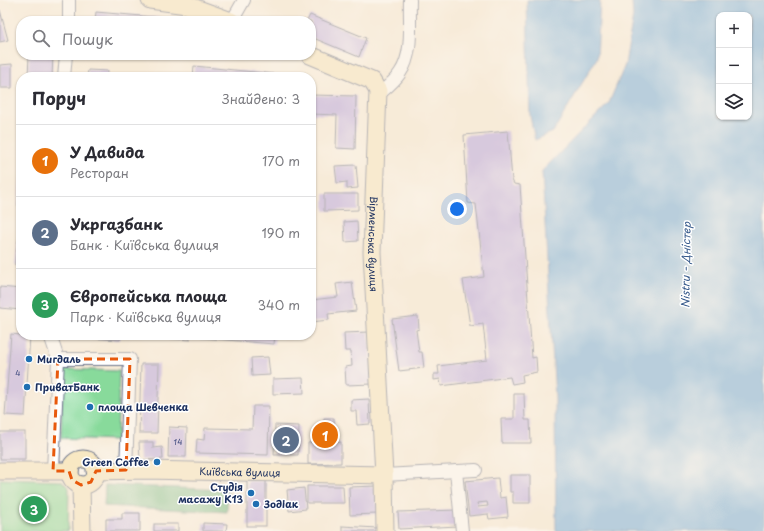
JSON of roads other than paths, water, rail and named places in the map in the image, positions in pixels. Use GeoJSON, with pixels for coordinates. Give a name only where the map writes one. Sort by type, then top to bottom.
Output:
{"type":"FeatureCollection","features":[{"type":"Feature","properties":{"kind":"main road"},"geometry":{"type":"LineString","coordinates":[[150,0],[176,1],[217,16]]}},
{"type":"Feature","properties":{"kind":"main road"},"geometry":{"type":"LineString","coordinates":[[316,58],[372,81],[377,87],[378,94]]}},
{"type":"Feature","properties":{"kind":"main road","name":"Вірменська вулиця"},"geometry":{"type":"LineString","coordinates":[[378,94],[372,252],[384,475],[385,531]]}},
{"type":"Feature","properties":{"kind":"main road"},"geometry":{"type":"LineString","coordinates":[[81,460],[88,461],[95,471],[91,482],[81,485],[72,480],[70,472],[73,464],[81,460]]}},
{"type":"Feature","properties":{"kind":"main road","name":"Київська вулиця"},"geometry":{"type":"LineString","coordinates":[[95,471],[126,470],[384,475]]}},
{"type":"Feature","properties":{"kind":"main road"},"geometry":{"type":"LineString","coordinates":[[0,471],[70,472]]}},
{"type":"Feature","properties":{"kind":"main road"},"geometry":{"type":"LineString","coordinates":[[81,485],[82,531]]}},
{"type":"Feature","properties":{"kind":"street"},"geometry":{"type":"LineString","coordinates":[[69,0],[69,16]]}},
{"type":"Feature","properties":{"kind":"street"},"geometry":{"type":"LineString","coordinates":[[234,16],[244,0]]}},
{"type":"Feature","properties":{"kind":"street"},"geometry":{"type":"LineString","coordinates":[[378,94],[394,81],[406,62],[409,43],[410,0]]}},
{"type":"Feature","properties":{"kind":"street"},"geometry":{"type":"LineString","coordinates":[[64,72],[66,60]]}},
{"type":"Feature","properties":{"kind":"street"},"geometry":{"type":"LineString","coordinates":[[52,340],[58,360],[53,471]]}},
{"type":"Feature","properties":{"kind":"street"},"geometry":{"type":"LineString","coordinates":[[58,360],[130,359],[126,470]]}},
{"type":"Feature","properties":{"kind":"street"},"geometry":{"type":"LineString","coordinates":[[384,475],[476,470]]}},
{"type":"Feature","properties":{"kind":"street"},"geometry":{"type":"LineString","coordinates":[[456,471],[462,531]]}},
{"type":"Feature","properties":{"kind":"water"},"geometry":{"type":"Polygon","coordinates":[[[527,0],[600,0],[597,58],[553,132],[535,140],[530,116],[527,0]]]}},
{"type":"Feature","properties":{"kind":"water","name":"Nistru - Дністер"},"geometry":{"type":"Polygon","coordinates":[[[632,0],[764,0],[764,531],[556,531],[555,398],[542,171],[609,103],[625,65],[633,16],[632,0]]]}},
{"type":"Feature","properties":{"kind":"place","name":"Мигдаль"},"geometry":{"type":"Point","coordinates":[29,359]}},
{"type":"Feature","properties":{"kind":"place","name":"ПриватБанк"},"geometry":{"type":"Point","coordinates":[27,387]}},
{"type":"Feature","properties":{"kind":"place","name":"площа Шевченка"},"geometry":{"type":"Point","coordinates":[90,407]}},
{"type":"Feature","properties":{"kind":"place","name":"У Давида"},"geometry":{"type":"Point","coordinates":[325,435]}},
{"type":"Feature","properties":{"kind":"place","name":"Укргазбанк"},"geometry":{"type":"Point","coordinates":[286,440]}},
{"type":"Feature","properties":{"kind":"place","name":"Green Coffee"},"geometry":{"type":"Point","coordinates":[157,462]}},
{"type":"Feature","properties":{"kind":"place","name":"Студія масажу К13"},"geometry":{"type":"Point","coordinates":[251,493]}},
{"type":"Feature","properties":{"kind":"place","name":"Зодіак"},"geometry":{"type":"Point","coordinates":[256,504]}},
{"type":"Feature","properties":{"kind":"place","name":"Європейська площа"},"geometry":{"type":"Point","coordinates":[34,509]}}]}
